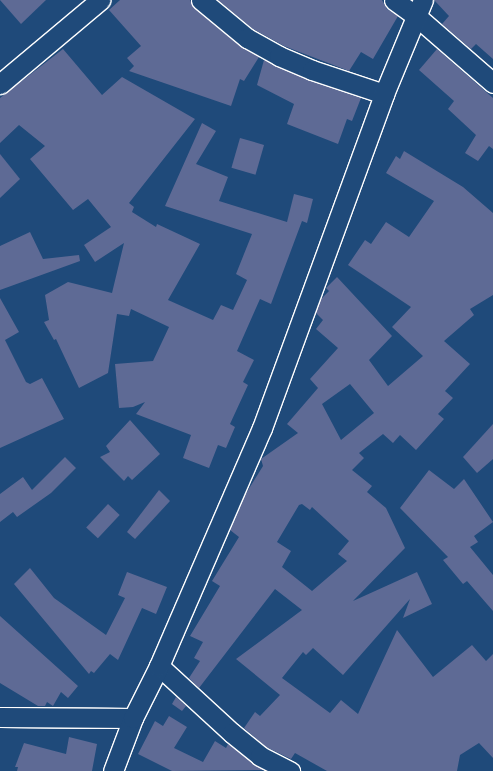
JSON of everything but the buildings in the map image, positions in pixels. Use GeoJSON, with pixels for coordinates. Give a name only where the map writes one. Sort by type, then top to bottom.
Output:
{"type":"FeatureCollection","features":[{"type":"Feature","properties":{"kind":"street"},"geometry":{"type":"LineString","coordinates":[[0,84],[100,0]]}},
{"type":"Feature","properties":{"kind":"street"},"geometry":{"type":"LineString","coordinates":[[201,0],[247,38],[279,56],[312,70],[384,94]]}},
{"type":"Feature","properties":{"kind":"street"},"geometry":{"type":"LineString","coordinates":[[394,0],[419,8],[493,83]]}},
{"type":"Feature","properties":{"kind":"street"},"geometry":{"type":"LineString","coordinates":[[115,770],[133,718],[159,666],[262,428],[384,94],[419,8]]}},
{"type":"Feature","properties":{"kind":"street"},"geometry":{"type":"LineString","coordinates":[[159,666],[232,733],[260,756],[290,771]]}},
{"type":"Feature","properties":{"kind":"street"},"geometry":{"type":"LineString","coordinates":[[0,717],[133,718]]}}]}
